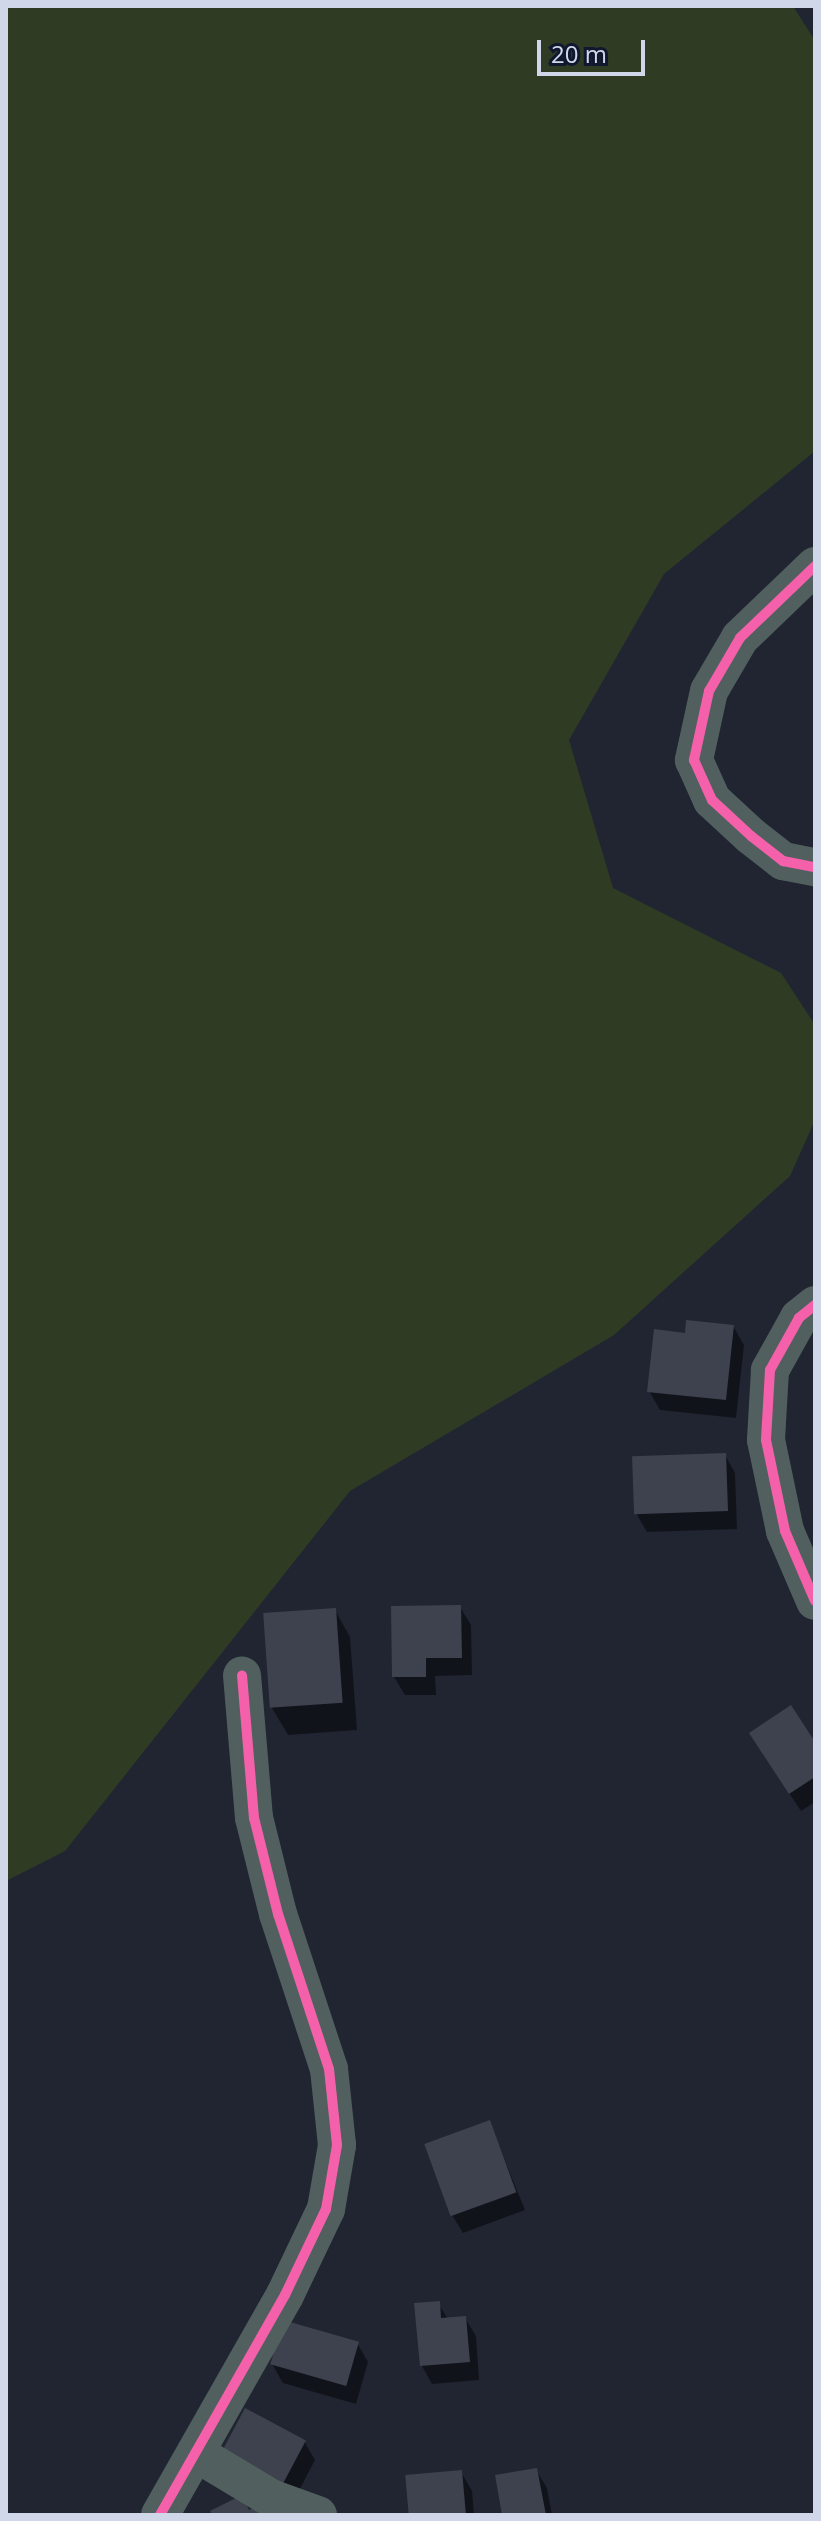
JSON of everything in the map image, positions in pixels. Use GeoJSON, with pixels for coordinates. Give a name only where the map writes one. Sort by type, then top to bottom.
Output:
{"type":"FeatureCollection","features":[{"type":"Feature","properties":{"kind":"street"},"geometry":{"type":"LineString","coordinates":[[815,566],[740,638],[709,691],[694,760],[712,800],[751,836],[783,861],[815,867]]}},
{"type":"Feature","properties":{"kind":"street"},"geometry":{"type":"LineString","coordinates":[[815,1305],[799,1318],[770,1370],[766,1440],[785,1531],[815,1601]]}},
{"type":"Feature","properties":{"kind":"street"},"geometry":{"type":"LineString","coordinates":[[160,2515],[285,2295],[326,2209],[337,2145],[329,2069],[278,1914],[254,1818],[242,1676]]}},
{"type":"Feature","properties":{"kind":"street"},"geometry":{"type":"LineString","coordinates":[[196,2453],[271,2498],[318,2515]]}},
{"type":"Feature","properties":{"kind":"green space"},"geometry":{"type":"Polygon","coordinates":[[[6,6],[793,6],[815,41],[815,451],[664,574],[569,740],[613,888],[781,973],[815,1025],[815,1120],[790,1176],[614,1335],[350,1491],[65,1851],[6,1881],[6,6]]]}},
{"type":"Feature","properties":{"kind":"building"},"geometry":{"type":"Polygon","coordinates":[[[686,1320],[734,1325],[726,1400],[647,1392],[654,1329],[685,1333],[686,1320]]]}},
{"type":"Feature","properties":{"kind":"building"},"geometry":{"type":"Polygon","coordinates":[[[726,1453],[728,1511],[634,1514],[632,1456],[726,1453]]]}},
{"type":"Feature","properties":{"kind":"building"},"geometry":{"type":"Polygon","coordinates":[[[461,1605],[462,1658],[426,1658],[426,1677],[392,1677],[391,1606],[461,1605]]]}},
{"type":"Feature","properties":{"kind":"building"},"geometry":{"type":"Polygon","coordinates":[[[336,1608],[343,1703],[270,1708],[263,1613],[336,1608]]]}},
{"type":"Feature","properties":{"kind":"building"},"geometry":{"type":"Polygon","coordinates":[[[791,1705],[815,1742],[815,1777],[789,1794],[749,1733],[791,1705]]]}},
{"type":"Feature","properties":{"kind":"building"},"geometry":{"type":"Polygon","coordinates":[[[490,2120],[516,2192],[451,2216],[424,2144],[490,2120]]]}},
{"type":"Feature","properties":{"kind":"building"},"geometry":{"type":"Polygon","coordinates":[[[440,2301],[441,2318],[466,2316],[470,2362],[420,2366],[414,2303],[440,2301]]]}},
{"type":"Feature","properties":{"kind":"building"},"geometry":{"type":"Polygon","coordinates":[[[283,2320],[359,2342],[346,2386],[270,2364],[283,2320]]]}},
{"type":"Feature","properties":{"kind":"building"},"geometry":{"type":"Polygon","coordinates":[[[245,2408],[306,2440],[282,2485],[221,2453],[245,2408]]]}},
{"type":"Feature","properties":{"kind":"building"},"geometry":{"type":"Polygon","coordinates":[[[537,2468],[546,2515],[502,2515],[495,2475],[537,2468]]]}},
{"type":"Feature","properties":{"kind":"building"},"geometry":{"type":"Polygon","coordinates":[[[462,2470],[466,2515],[409,2515],[405,2475],[462,2470]]]}},
{"type":"Feature","properties":{"kind":"building"},"geometry":{"type":"Polygon","coordinates":[[[242,2495],[249,2510],[271,2498],[280,2515],[212,2515],[210,2511],[242,2495]]]}},
{"type":"Feature","properties":{"kind":"cycle path"},"geometry":{"type":"LineString","coordinates":[[815,566],[740,638],[709,691],[694,760],[712,800],[751,836],[783,861],[815,867]]}},
{"type":"Feature","properties":{"kind":"cycle path"},"geometry":{"type":"LineString","coordinates":[[815,1305],[799,1318],[770,1370],[766,1440],[785,1531],[815,1601]]}},
{"type":"Feature","properties":{"kind":"cycle path"},"geometry":{"type":"LineString","coordinates":[[160,2515],[285,2295],[326,2209],[337,2145],[329,2069],[278,1914],[254,1818],[242,1676]]}}]}
